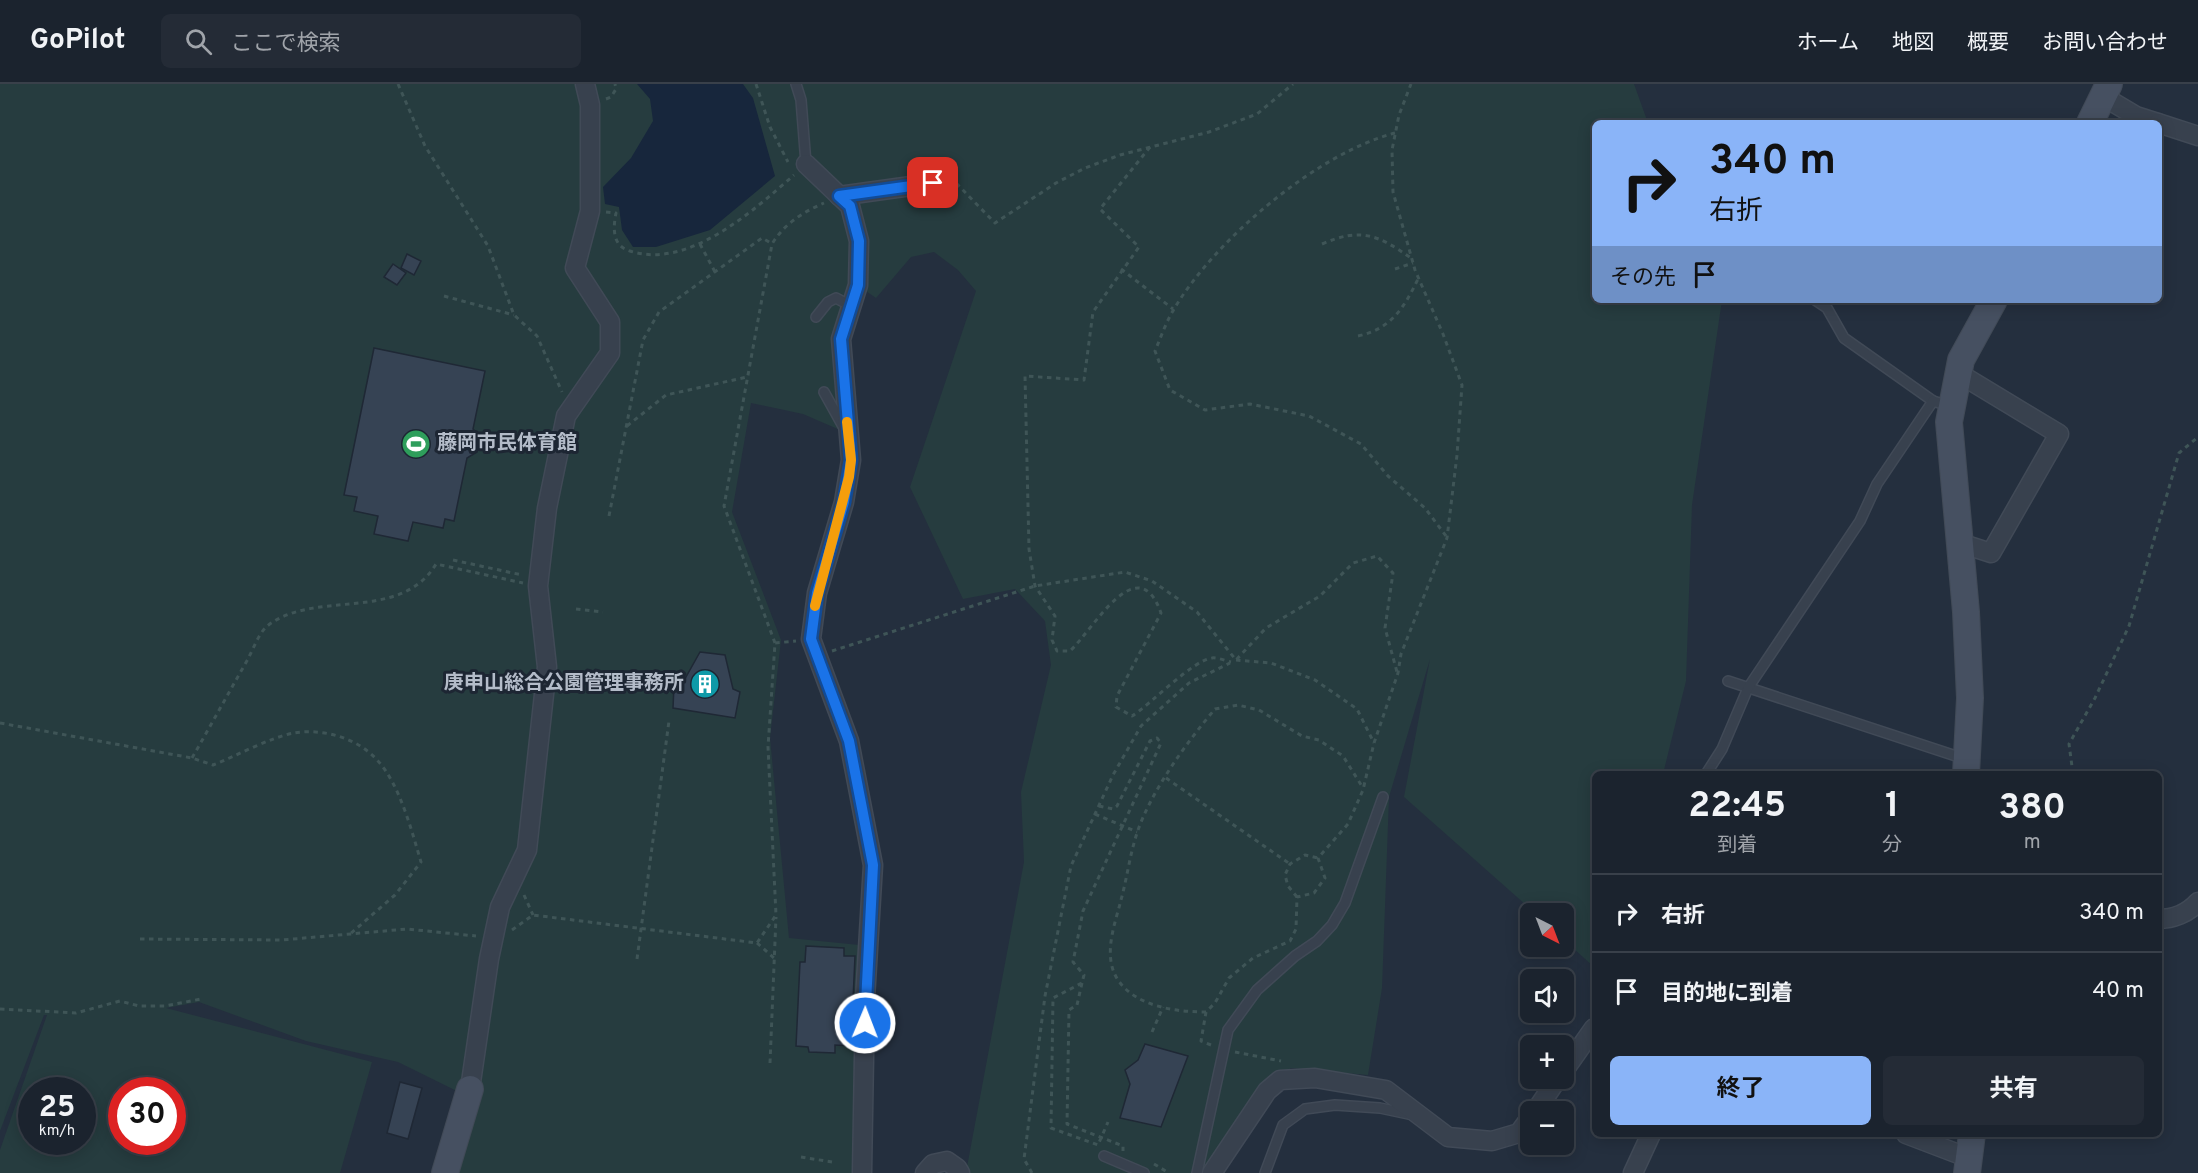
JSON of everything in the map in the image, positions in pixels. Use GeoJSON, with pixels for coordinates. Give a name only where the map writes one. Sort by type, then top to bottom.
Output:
{"type":"FeatureCollection","features":[{"type":"Feature","properties":{"kind":"street"},"geometry":{"type":"LineString","coordinates":[[445,1173],[470,1089],[492,941],[500,907],[527,850],[547,667],[538,586],[547,508],[566,416],[610,352],[610,322],[575,268],[590,212],[590,105],[585,84]]}},
{"type":"Feature","properties":{"kind":"street"},"geometry":{"type":"LineString","coordinates":[[2092,120],[2107,91],[2136,116],[2149,120]]}},
{"type":"Feature","properties":{"kind":"street"},"geometry":{"type":"LineString","coordinates":[[2162,124],[2198,136]]}},
{"type":"Feature","properties":{"kind":"street"},"geometry":{"type":"LineString","coordinates":[[798,164],[850,206],[859,241],[858,285],[841,339],[849,435],[849,477],[844,502],[817,593],[815,647],[849,741],[873,865],[865,999],[862,1173]]}},
{"type":"Feature","properties":{"kind":"street"},"geometry":{"type":"LineString","coordinates":[[839,196],[933,183]]}},
{"type":"Feature","properties":{"kind":"street"},"geometry":{"type":"LineString","coordinates":[[1967,767],[1971,698],[1949,422],[1942,404],[1958,373],[1961,360],[1985,303]]}},
{"type":"Feature","properties":{"kind":"street"},"geometry":{"type":"LineString","coordinates":[[1958,373],[2059,434],[1991,553],[1960,543]]}},
{"type":"Feature","properties":{"kind":"street"},"geometry":{"type":"LineString","coordinates":[[2162,919],[2191,910],[2198,902]]}},
{"type":"Feature","properties":{"kind":"street"},"geometry":{"type":"LineString","coordinates":[[1574,1056],[1592,1031]]}},
{"type":"Feature","properties":{"kind":"street"},"geometry":{"type":"LineString","coordinates":[[1212,1173],[1267,1091],[1280,1080],[1315,1078],[1386,1090],[1448,1137],[1492,1141],[1520,1132]]}},
{"type":"Feature","properties":{"kind":"street"},"geometry":{"type":"LineString","coordinates":[[1633,1173],[1650,1137]]}},
{"type":"Feature","properties":{"kind":"street"},"geometry":{"type":"LineString","coordinates":[[1913,1137],[1969,1162]]}},
{"type":"Feature","properties":{"kind":"street"},"geometry":{"type":"LineString","coordinates":[[925,1173],[933,1164],[947,1161],[960,1173]]}},
{"type":"Feature","properties":{"kind":"lane"},"geometry":{"type":"LineString","coordinates":[[796,84],[801,100],[798,164]]}},
{"type":"Feature","properties":{"kind":"lane"},"geometry":{"type":"LineString","coordinates":[[816,317],[828,302],[836,298],[851,306]]}},
{"type":"Feature","properties":{"kind":"lane"},"geometry":{"type":"LineString","coordinates":[[1708,771],[1722,750],[1749,688],[1860,521],[1877,484],[1942,404],[1844,338],[1827,308],[1820,303]]}},
{"type":"Feature","properties":{"kind":"lane"},"geometry":{"type":"LineString","coordinates":[[824,392],[849,435]]}},
{"type":"Feature","properties":{"kind":"lane"},"geometry":{"type":"LineString","coordinates":[[1728,681],[1967,767]]}},
{"type":"Feature","properties":{"kind":"lane"},"geometry":{"type":"LineString","coordinates":[[1197,1173],[1228,1030],[1257,990],[1295,956],[1317,941],[1332,925],[1345,903],[1383,797]]}},
{"type":"Feature","properties":{"kind":"lane"},"geometry":{"type":"LineString","coordinates":[[1264,1173],[1283,1125],[1305,1109],[1335,1105],[1421,1115]]}},
{"type":"Feature","properties":{"kind":"lane"},"geometry":{"type":"LineString","coordinates":[[1104,1156],[1144,1173]]}},
{"type":"Feature","properties":{"kind":"path"},"geometry":{"type":"LineString","coordinates":[[398,84],[425,146],[488,246],[514,315],[537,336],[570,411]]}},
{"type":"Feature","properties":{"kind":"path"},"geometry":{"type":"LineString","coordinates":[[590,212],[616,213],[615,239],[623,249],[640,254],[665,255],[700,244],[756,206],[798,164],[770,127],[756,84]]}},
{"type":"Feature","properties":{"kind":"path"},"geometry":{"type":"LineString","coordinates":[[933,183],[956,182],[995,223],[1056,183],[1085,168],[1150,147],[1209,132],[1257,114],[1293,84]]}},
{"type":"Feature","properties":{"kind":"path"},"geometry":{"type":"LineString","coordinates":[[1318,858],[1348,824],[1364,790],[1374,743],[1398,674],[1401,654],[1447,538],[1457,455],[1462,385],[1443,334],[1418,279],[1393,192],[1392,150],[1395,132],[1411,84]]}},
{"type":"Feature","properties":{"kind":"path"},"geometry":{"type":"LineString","coordinates":[[1395,132],[1369,139],[1320,168],[1264,206],[1210,261],[1173,309],[1155,351],[1170,390],[1205,411],[1250,404],[1309,416],[1361,444],[1388,476],[1425,508],[1447,538]]}},
{"type":"Feature","properties":{"kind":"path"},"geometry":{"type":"LineString","coordinates":[[1150,147],[1100,208],[1140,247],[1121,269],[1093,312],[1084,380],[1025,376],[1029,549],[1035,586],[1055,616],[1052,640],[1057,651],[1070,651],[1085,637],[1110,604],[1125,589],[1140,588],[1156,598],[1161,613],[1117,696],[1116,707],[1132,716],[1150,704],[1191,669],[1212,658],[1231,662]]}},
{"type":"Feature","properties":{"kind":"path"},"geometry":{"type":"LineString","coordinates":[[770,1063],[776,915],[768,747],[775,643],[724,506],[771,244],[781,230],[801,214],[839,196]]}},
{"type":"Feature","properties":{"kind":"path"},"geometry":{"type":"LineString","coordinates":[[1322,244],[1349,234],[1370,234],[1388,242],[1411,258]]}},
{"type":"Feature","properties":{"kind":"path"},"geometry":{"type":"LineString","coordinates":[[609,516],[643,340],[659,312],[762,238],[771,244]]}},
{"type":"Feature","properties":{"kind":"path"},"geometry":{"type":"LineString","coordinates":[[700,244],[715,272]]}},
{"type":"Feature","properties":{"kind":"path"},"geometry":{"type":"LineString","coordinates":[[1395,269],[1413,263]]}},
{"type":"Feature","properties":{"kind":"path"},"geometry":{"type":"LineString","coordinates":[[1121,269],[1173,309]]}},
{"type":"Feature","properties":{"kind":"path"},"geometry":{"type":"LineString","coordinates":[[1358,336],[1371,334],[1389,324],[1404,308],[1418,279]]}},
{"type":"Feature","properties":{"kind":"path"},"geometry":{"type":"LineString","coordinates":[[444,296],[514,315]]}},
{"type":"Feature","properties":{"kind":"path"},"geometry":{"type":"LineString","coordinates":[[627,426],[666,395],[747,377]]}},
{"type":"Feature","properties":{"kind":"path"},"geometry":{"type":"LineString","coordinates":[[2073,771],[2069,744],[2095,698],[2128,626],[2178,453],[2198,437]]}},
{"type":"Feature","properties":{"kind":"path"},"geometry":{"type":"LineString","coordinates":[[1032,1173],[1024,1159],[1045,996],[1071,866],[1113,775],[1141,726],[1189,683],[1236,660],[1266,628],[1320,596],[1353,563],[1377,556],[1393,573],[1385,628],[1398,674]]}},
{"type":"Feature","properties":{"kind":"path"},"geometry":{"type":"LineString","coordinates":[[453,560],[516,574]]}},
{"type":"Feature","properties":{"kind":"path"},"geometry":{"type":"LineString","coordinates":[[192,758],[266,628],[295,613],[360,605],[383,599],[425,581],[436,564],[538,586]]}},
{"type":"Feature","properties":{"kind":"path"},"geometry":{"type":"LineString","coordinates":[[775,643],[815,647],[1035,586],[1125,572],[1152,581],[1197,612],[1236,660],[1271,663],[1315,680],[1357,709],[1374,743]]}},
{"type":"Feature","properties":{"kind":"path"},"geometry":{"type":"LineString","coordinates":[[576,609],[603,612]]}},
{"type":"Feature","properties":{"kind":"path"},"geometry":{"type":"LineString","coordinates":[[1206,1012],[1176,1012],[1137,996],[1118,980],[1110,941],[1137,832],[1185,746],[1215,709],[1238,705],[1259,710],[1343,756],[1364,790]]}},
{"type":"Feature","properties":{"kind":"path"},"geometry":{"type":"LineString","coordinates":[[638,959],[669,721]]}},
{"type":"Feature","properties":{"kind":"path"},"geometry":{"type":"LineString","coordinates":[[0,723],[192,758],[213,765],[293,733],[319,732],[344,737],[378,760],[398,795],[421,862],[395,895],[349,935]]}},
{"type":"Feature","properties":{"kind":"path"},"geometry":{"type":"LineString","coordinates":[[1067,1124],[1069,1010],[1077,1005],[1084,975],[1073,962],[1083,911],[1161,743],[1157,738],[1150,741],[1117,806],[1113,809],[1098,805]]}},
{"type":"Feature","properties":{"kind":"path"},"geometry":{"type":"LineString","coordinates":[[1166,778],[1290,864]]}},
{"type":"Feature","properties":{"kind":"path"},"geometry":{"type":"LineString","coordinates":[[1095,814],[1137,832]]}},
{"type":"Feature","properties":{"kind":"path"},"geometry":{"type":"LineString","coordinates":[[1287,1063],[1225,1049],[1201,1041],[1206,1012],[1215,1003],[1229,978],[1253,958],[1290,941],[1296,929],[1296,897],[1288,886],[1285,875],[1290,864],[1305,855],[1318,858]]}},
{"type":"Feature","properties":{"kind":"path"},"geometry":{"type":"LineString","coordinates":[[1296,897],[1314,893],[1325,878],[1318,858]]}},
{"type":"Feature","properties":{"kind":"path"},"geometry":{"type":"LineString","coordinates":[[140,939],[282,940],[407,929],[492,941],[533,915],[757,943],[775,959]]}},
{"type":"Feature","properties":{"kind":"path"},"geometry":{"type":"LineString","coordinates":[[757,943],[776,915]]}},
{"type":"Feature","properties":{"kind":"path"},"geometry":{"type":"LineString","coordinates":[[1082,983],[1053,998],[1051,1128],[1098,1145],[1108,1122]]}},
{"type":"Feature","properties":{"kind":"path"},"geometry":{"type":"LineString","coordinates":[[0,1009],[76,1013],[120,1001],[139,1006],[165,1006],[201,999]]}},
{"type":"Feature","properties":{"kind":"path"},"geometry":{"type":"LineString","coordinates":[[1152,1032],[1163,1007]]}},
{"type":"Feature","properties":{"kind":"path"},"geometry":{"type":"LineString","coordinates":[[801,1157],[832,1162]]}},
{"type":"Feature","properties":{"kind":"green space"},"geometry":{"type":"Polygon","coordinates":[[[0,84],[1634,84],[1647,120],[1592,120],[1592,303],[1722,303],[1692,505],[1686,681],[1664,771],[1592,771],[1592,965],[1574,949],[1574,903],[1524,903],[1404,797],[1430,659],[1389,797],[1382,988],[1368,1075],[1291,1068],[1259,1090],[1201,1173],[968,1173],[967,1167],[1024,862],[1021,792],[1051,665],[1045,621],[1015,589],[963,599],[910,487],[976,291],[958,270],[934,252],[911,257],[876,298],[863,289],[834,334],[840,430],[803,414],[751,403],[732,512],[781,640],[770,738],[789,938],[859,945],[856,1173],[451,1173],[473,1099],[398,1062],[306,1041],[199,1002],[166,1008],[372,1062],[340,1173],[0,1173],[0,1150],[18,1098],[18,1155],[96,1155],[96,1077],[25,1077],[47,1015],[44,1015],[20,1077],[18,1077],[18,1084],[0,1131],[0,84]]]}},
{"type":"Feature","properties":{"kind":"water"},"geometry":{"type":"Polygon","coordinates":[[[637,84],[743,84],[753,98],[775,176],[710,230],[656,247],[633,247],[622,230],[619,207],[605,204],[603,187],[631,158],[653,121],[650,99],[637,84]]]}},
{"type":"Feature","properties":{"kind":"building"},"geometry":{"type":"Polygon","coordinates":[[[407,254],[421,261],[414,275],[401,268],[407,254]]]}},
{"type":"Feature","properties":{"kind":"building"},"geometry":{"type":"Polygon","coordinates":[[[393,264],[406,273],[397,285],[384,277],[393,264]]]}},
{"type":"Feature","properties":{"kind":"building","name":"藤岡市民体育館"},"geometry":{"type":"Polygon","coordinates":[[[374,348],[485,371],[473,429],[480,436],[477,452],[467,458],[454,521],[445,519],[443,528],[413,522],[408,541],[374,534],[378,516],[354,511],[357,497],[344,495],[374,348]]]}},
{"type":"Feature","properties":{"kind":"building","name":"庚申山総合公園管理事務所"},"geometry":{"type":"Polygon","coordinates":[[[700,652],[725,655],[733,689],[740,692],[735,718],[673,708],[674,685],[682,684],[700,652]]]}},
{"type":"Feature","properties":{"kind":"building"},"geometry":{"type":"Polygon","coordinates":[[[806,946],[844,948],[844,956],[855,956],[851,1046],[835,1045],[835,1053],[809,1052],[808,1047],[796,1046],[800,962],[805,962],[806,946]]]}},
{"type":"Feature","properties":{"kind":"building"},"geometry":{"type":"Polygon","coordinates":[[[1145,1044],[1188,1056],[1161,1127],[1120,1118],[1130,1084],[1125,1070],[1138,1060],[1145,1044]]]}},
{"type":"Feature","properties":{"kind":"building"},"geometry":{"type":"Polygon","coordinates":[[[400,1082],[422,1088],[408,1139],[387,1133],[400,1082]]]}},
{"type":"Feature","properties":{"kind":"slow traffic"},"geometry":{"type":"LineString","coordinates":[[815,606],[849,477],[851,460],[847,422]]}},
{"type":"Feature","properties":{"kind":"place","name":"藤岡市民体育館"},"geometry":{"type":"Point","coordinates":[416,444]}},
{"type":"Feature","properties":{"kind":"place","name":"庚申山総合公園管理事務所"},"geometry":{"type":"Point","coordinates":[705,684]}},
{"type":"Feature","properties":{"kind":"route"},"geometry":{"type":"LineString","coordinates":[[865,1023],[873,865],[849,741],[819,655],[811,639],[817,593],[844,502],[851,460],[844,402],[841,339],[858,285],[859,241],[850,206],[839,196],[908,184],[933,183]]}}]}
